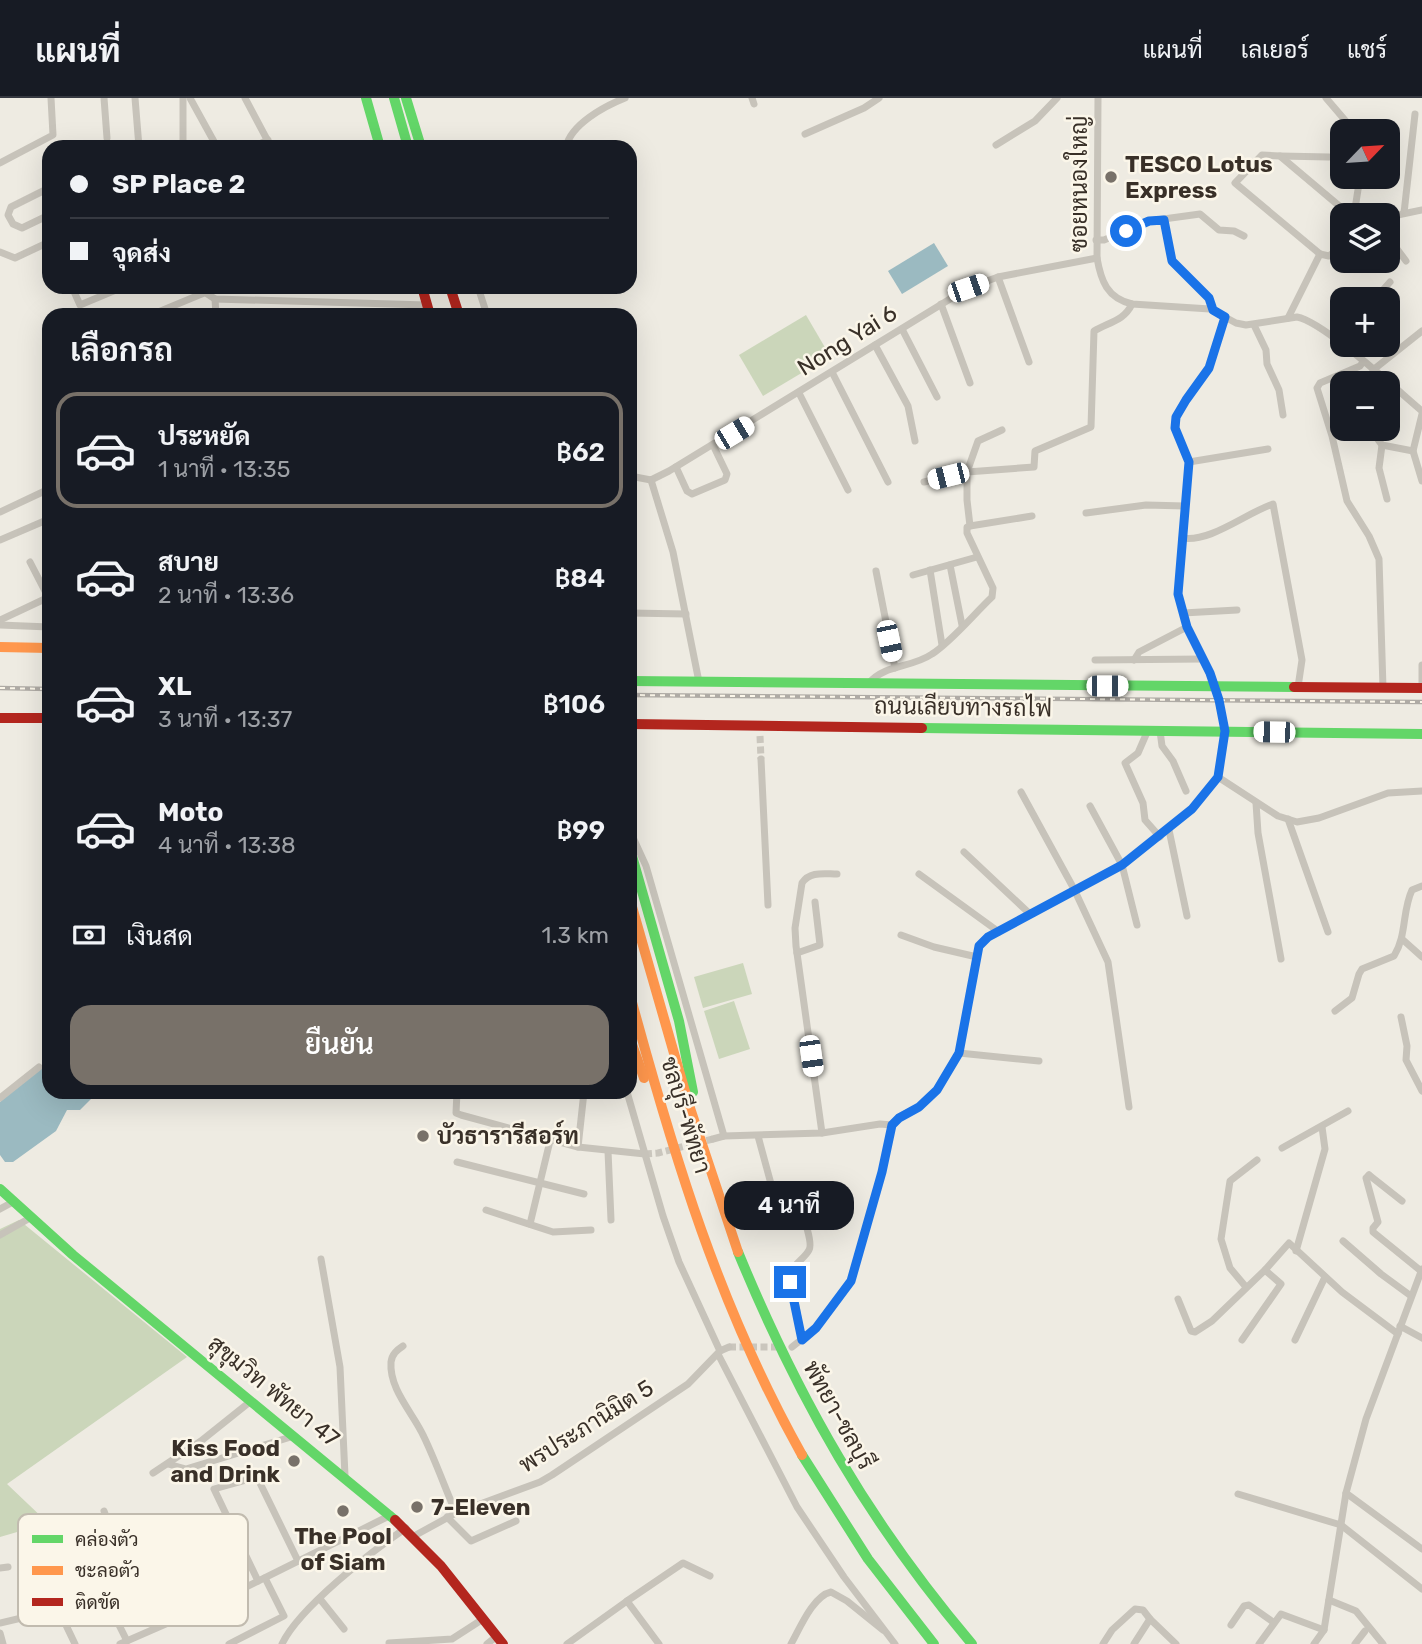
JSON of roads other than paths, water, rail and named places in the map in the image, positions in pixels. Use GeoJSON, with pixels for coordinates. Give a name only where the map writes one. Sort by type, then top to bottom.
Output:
{"type":"FeatureCollection","features":[{"type":"Feature","properties":{"kind":"main road"},"geometry":{"type":"LineString","coordinates":[[366,98],[378,140]]}},
{"type":"Feature","properties":{"kind":"main road"},"geometry":{"type":"LineString","coordinates":[[394,98],[406,140]]}},
{"type":"Feature","properties":{"kind":"main road"},"geometry":{"type":"LineString","coordinates":[[406,98],[419,140]]}},
{"type":"Feature","properties":{"kind":"main road"},"geometry":{"type":"LineString","coordinates":[[0,648],[42,648]]}},
{"type":"Feature","properties":{"kind":"main road","name":"ถนนเลียบทางรถไฟ"},"geometry":{"type":"LineString","coordinates":[[637,681],[1422,688]]}},
{"type":"Feature","properties":{"kind":"main road"},"geometry":{"type":"LineString","coordinates":[[0,718],[42,718]]}},
{"type":"Feature","properties":{"kind":"main road","name":"ถนนเลียบทางรถไฟ"},"geometry":{"type":"LineString","coordinates":[[637,724],[760,731],[1154,730],[1422,734]]}},
{"type":"Feature","properties":{"kind":"main road"},"geometry":{"type":"LineString","coordinates":[[637,873],[679,1021],[691,1074],[698,1135]]}},
{"type":"Feature","properties":{"kind":"main road","name":"พัทยา-ชลบุรี"},"geometry":{"type":"LineString","coordinates":[[637,924],[698,1135],[734,1243],[779,1351],[838,1460],[869,1509],[909,1565],[972,1644]]}},
{"type":"Feature","properties":{"kind":"main road","name":"ชลบุรี-พัทยา"},"geometry":{"type":"LineString","coordinates":[[637,1021],[670,1141],[714,1270],[738,1329],[777,1409],[851,1534],[934,1644]]}},
{"type":"Feature","properties":{"kind":"main road"},"geometry":{"type":"LineString","coordinates":[[637,1057],[670,1141]]}},
{"type":"Feature","properties":{"kind":"main road","name":"สุขุมวิท พัทยา 47"},"geometry":{"type":"LineString","coordinates":[[0,1189],[30,1218],[391,1514],[410,1532],[500,1640]]}},
{"type":"Feature","properties":{"kind":"street"},"geometry":{"type":"LineString","coordinates":[[44,140],[53,135],[51,98]]}},
{"type":"Feature","properties":{"kind":"street"},"geometry":{"type":"LineString","coordinates":[[104,98],[107,138]]}},
{"type":"Feature","properties":{"kind":"street"},"geometry":{"type":"LineString","coordinates":[[135,98],[138,140]]}},
{"type":"Feature","properties":{"kind":"street"},"geometry":{"type":"LineString","coordinates":[[183,140],[184,98]]}},
{"type":"Feature","properties":{"kind":"street"},"geometry":{"type":"LineString","coordinates":[[190,98],[213,140]]}},
{"type":"Feature","properties":{"kind":"street"},"geometry":{"type":"LineString","coordinates":[[246,98],[268,140]]}},
{"type":"Feature","properties":{"kind":"street"},"geometry":{"type":"LineString","coordinates":[[568,140],[580,125],[625,98]]}},
{"type":"Feature","properties":{"kind":"street"},"geometry":{"type":"LineString","coordinates":[[806,134],[864,108],[879,98]]}},
{"type":"Feature","properties":{"kind":"street"},"geometry":{"type":"LineString","coordinates":[[996,145],[1035,121],[1058,98]]}},
{"type":"Feature","properties":{"kind":"street","name":"ซอยหนองใหญ่"},"geometry":{"type":"LineString","coordinates":[[1098,98],[1097,258],[1102,282],[1109,292],[1122,302],[1132,304]]}},
{"type":"Feature","properties":{"kind":"street"},"geometry":{"type":"LineString","coordinates":[[1326,98],[1344,119]]}},
{"type":"Feature","properties":{"kind":"street"},"geometry":{"type":"LineString","coordinates":[[1404,213],[1415,114]]}},
{"type":"Feature","properties":{"kind":"street"},"geometry":{"type":"LineString","coordinates":[[0,163],[42,141]]}},
{"type":"Feature","properties":{"kind":"street"},"geometry":{"type":"LineString","coordinates":[[1329,157],[1262,155],[1236,183],[1320,254],[1330,255]]}},
{"type":"Feature","properties":{"kind":"street"},"geometry":{"type":"LineString","coordinates":[[1280,156],[1337,203]]}},
{"type":"Feature","properties":{"kind":"street"},"geometry":{"type":"LineString","coordinates":[[42,192],[11,207],[8,215],[13,224],[22,228],[42,218]]}},
{"type":"Feature","properties":{"kind":"street"},"geometry":{"type":"LineString","coordinates":[[1400,214],[1422,210]]}},
{"type":"Feature","properties":{"kind":"street"},"geometry":{"type":"LineString","coordinates":[[1096,240],[1104,240],[1149,221],[1200,214],[1219,230],[1234,231],[1244,236]]}},
{"type":"Feature","properties":{"kind":"street"},"geometry":{"type":"LineString","coordinates":[[1164,220],[1172,261],[1209,298],[1213,310]]}},
{"type":"Feature","properties":{"kind":"street"},"geometry":{"type":"LineString","coordinates":[[0,252],[15,258],[42,245]]}},
{"type":"Feature","properties":{"kind":"street"},"geometry":{"type":"LineString","coordinates":[[1400,253],[1406,261]]}},
{"type":"Feature","properties":{"kind":"street"},"geometry":{"type":"LineString","coordinates":[[1288,318],[1320,254]]}},
{"type":"Feature","properties":{"kind":"street","name":"Nong Yai 6"},"geometry":{"type":"LineString","coordinates":[[650,481],[968,288],[998,277],[1097,258]]}},
{"type":"Feature","properties":{"kind":"street"},"geometry":{"type":"LineString","coordinates":[[998,277],[1029,362]]}},
{"type":"Feature","properties":{"kind":"street"},"geometry":{"type":"LineString","coordinates":[[1386,287],[1390,282]]}},
{"type":"Feature","properties":{"kind":"street"},"geometry":{"type":"LineString","coordinates":[[75,294],[80,304],[106,294]]}},
{"type":"Feature","properties":{"kind":"street"},"geometry":{"type":"LineString","coordinates":[[168,308],[202,294]]}},
{"type":"Feature","properties":{"kind":"street"},"geometry":{"type":"LineString","coordinates":[[206,294],[215,299],[390,308]]}},
{"type":"Feature","properties":{"kind":"street"},"geometry":{"type":"LineString","coordinates":[[215,299],[216,308]]}},
{"type":"Feature","properties":{"kind":"street"},"geometry":{"type":"LineString","coordinates":[[941,304],[970,383]]}},
{"type":"Feature","properties":{"kind":"street"},"geometry":{"type":"LineString","coordinates":[[924,482],[953,475],[960,480],[967,476],[1034,467],[1035,451],[1091,427],[1094,331],[1117,321],[1126,314],[1132,304],[1201,307],[1213,310],[1236,323],[1254,325],[1288,318],[1305,318],[1330,336]]}},
{"type":"Feature","properties":{"kind":"street"},"geometry":{"type":"LineString","coordinates":[[792,1347],[822,1320],[851,1281],[882,1172],[892,1125],[919,1107],[937,1090],[959,1053],[979,946],[1074,889],[1122,865],[1169,830],[1198,804],[1218,777],[1225,731],[1216,687],[1187,627],[1178,594],[1189,462],[1175,428],[1176,417],[1209,368],[1225,317]]}},
{"type":"Feature","properties":{"kind":"street"},"geometry":{"type":"LineString","coordinates":[[1254,325],[1266,350],[1267,364],[1279,390],[1283,415]]}},
{"type":"Feature","properties":{"kind":"street"},"geometry":{"type":"LineString","coordinates":[[902,329],[937,397]]}},
{"type":"Feature","properties":{"kind":"street"},"geometry":{"type":"LineString","coordinates":[[1373,370],[1422,331]]}},
{"type":"Feature","properties":{"kind":"street"},"geometry":{"type":"LineString","coordinates":[[875,345],[891,370],[908,406],[915,441]]}},
{"type":"Feature","properties":{"kind":"street"},"geometry":{"type":"LineString","coordinates":[[1357,357],[1422,413],[1413,451],[1422,481]]}},
{"type":"Feature","properties":{"kind":"street"},"geometry":{"type":"LineString","coordinates":[[1363,362],[1360,366],[1320,383],[1317,388],[1332,436],[1347,501],[1369,536],[1379,559],[1383,688]]}},
{"type":"Feature","properties":{"kind":"street"},"geometry":{"type":"LineString","coordinates":[[832,372],[888,482]]}},
{"type":"Feature","properties":{"kind":"street"},"geometry":{"type":"LineString","coordinates":[[799,393],[848,490]]}},
{"type":"Feature","properties":{"kind":"street"},"geometry":{"type":"LineString","coordinates":[[868,684],[883,671],[927,658],[994,593],[967,533],[967,527],[970,526],[967,476],[978,441],[1002,430]]}},
{"type":"Feature","properties":{"kind":"street"},"geometry":{"type":"LineString","coordinates":[[1379,441],[1382,445],[1413,451]]}},
{"type":"Feature","properties":{"kind":"street"},"geometry":{"type":"LineString","coordinates":[[676,467],[687,491],[692,494],[725,480],[727,474],[713,445]]}},
{"type":"Feature","properties":{"kind":"street"},"geometry":{"type":"LineString","coordinates":[[1382,445],[1379,468],[1387,499]]}},
{"type":"Feature","properties":{"kind":"street"},"geometry":{"type":"LineString","coordinates":[[1189,462],[1268,449]]}},
{"type":"Feature","properties":{"kind":"street"},"geometry":{"type":"LineString","coordinates":[[637,478],[650,481],[673,552],[699,682]]}},
{"type":"Feature","properties":{"kind":"street"},"geometry":{"type":"LineString","coordinates":[[0,512],[42,492]]}},
{"type":"Feature","properties":{"kind":"street"},"geometry":{"type":"LineString","coordinates":[[1182,538],[1213,534],[1245,515],[1273,504],[1302,660],[1298,687]]}},
{"type":"Feature","properties":{"kind":"street"},"geometry":{"type":"LineString","coordinates":[[1086,513],[1146,505],[1185,506]]}},
{"type":"Feature","properties":{"kind":"street"},"geometry":{"type":"LineString","coordinates":[[970,526],[1032,516]]}},
{"type":"Feature","properties":{"kind":"street"},"geometry":{"type":"LineString","coordinates":[[0,540],[42,522]]}},
{"type":"Feature","properties":{"kind":"street"},"geometry":{"type":"LineString","coordinates":[[913,575],[977,556]]}},
{"type":"Feature","properties":{"kind":"street"},"geometry":{"type":"LineString","coordinates":[[30,562],[42,585]]}},
{"type":"Feature","properties":{"kind":"street"},"geometry":{"type":"LineString","coordinates":[[950,565],[962,625]]}},
{"type":"Feature","properties":{"kind":"street"},"geometry":{"type":"LineString","coordinates":[[930,570],[942,645]]}},
{"type":"Feature","properties":{"kind":"street"},"geometry":{"type":"LineString","coordinates":[[876,571],[895,668]]}},
{"type":"Feature","properties":{"kind":"street"},"geometry":{"type":"LineString","coordinates":[[0,622],[42,600]]}},
{"type":"Feature","properties":{"kind":"street"},"geometry":{"type":"LineString","coordinates":[[1183,613],[1237,610]]}},
{"type":"Feature","properties":{"kind":"street"},"geometry":{"type":"LineString","coordinates":[[637,613],[687,614]]}},
{"type":"Feature","properties":{"kind":"street"},"geometry":{"type":"LineString","coordinates":[[0,622],[42,626]]}},
{"type":"Feature","properties":{"kind":"street"},"geometry":{"type":"LineString","coordinates":[[1134,660],[1139,652],[1187,627]]}},
{"type":"Feature","properties":{"kind":"street"},"geometry":{"type":"LineString","coordinates":[[1095,660],[1203,659]]}},
{"type":"Feature","properties":{"kind":"street"},"geometry":{"type":"LineString","coordinates":[[1422,666],[1422,688]]}},
{"type":"Feature","properties":{"kind":"street"},"geometry":{"type":"LineString","coordinates":[[1160,837],[1145,820],[1143,803],[1125,763],[1138,753],[1154,730],[1173,761],[1186,791]]}},
{"type":"Feature","properties":{"kind":"street"},"geometry":{"type":"LineString","coordinates":[[761,759],[768,905]]}},
{"type":"Feature","properties":{"kind":"street"},"geometry":{"type":"LineString","coordinates":[[1218,777],[1256,803],[1297,822],[1319,818],[1388,793],[1422,791]]}},
{"type":"Feature","properties":{"kind":"street"},"geometry":{"type":"LineString","coordinates":[[1021,792],[1074,889],[1108,962],[1129,1107]]}},
{"type":"Feature","properties":{"kind":"street"},"geometry":{"type":"LineString","coordinates":[[1256,803],[1258,833],[1282,958]]}},
{"type":"Feature","properties":{"kind":"street"},"geometry":{"type":"LineString","coordinates":[[1090,806],[1122,865],[1137,925]]}},
{"type":"Feature","properties":{"kind":"street"},"geometry":{"type":"LineString","coordinates":[[1288,819],[1328,932]]}},
{"type":"Feature","properties":{"kind":"street"},"geometry":{"type":"LineString","coordinates":[[1169,830],[1187,916]]}},
{"type":"Feature","properties":{"kind":"street"},"geometry":{"type":"LineString","coordinates":[[637,846],[646,866],[724,1136]]}},
{"type":"Feature","properties":{"kind":"street"},"geometry":{"type":"LineString","coordinates":[[964,852],[1030,914]]}},
{"type":"Feature","properties":{"kind":"street"},"geometry":{"type":"LineString","coordinates":[[822,1133],[795,928],[802,883],[813,874],[837,874]]}},
{"type":"Feature","properties":{"kind":"street"},"geometry":{"type":"LineString","coordinates":[[919,874],[999,932]]}},
{"type":"Feature","properties":{"kind":"street"},"geometry":{"type":"LineString","coordinates":[[1335,1011],[1352,998],[1362,969],[1394,956],[1402,939],[1408,897],[1412,890],[1422,886]]}},
{"type":"Feature","properties":{"kind":"street"},"geometry":{"type":"LineString","coordinates":[[797,953],[820,945],[815,902]]}},
{"type":"Feature","properties":{"kind":"street"},"geometry":{"type":"LineString","coordinates":[[901,935],[934,947],[977,957]]}},
{"type":"Feature","properties":{"kind":"street"},"geometry":{"type":"LineString","coordinates":[[1402,939],[1422,957]]}},
{"type":"Feature","properties":{"kind":"street"},"geometry":{"type":"LineString","coordinates":[[1401,1017],[1407,1046],[1406,1060],[1422,1091]]}},
{"type":"Feature","properties":{"kind":"street"},"geometry":{"type":"LineString","coordinates":[[959,1053],[1039,1061]]}},
{"type":"Feature","properties":{"kind":"street"},"geometry":{"type":"LineString","coordinates":[[0,1098],[39,1067]]}},
{"type":"Feature","properties":{"kind":"street"},"geometry":{"type":"LineString","coordinates":[[457,1099],[456,1113],[550,1141],[578,1147],[645,1154]]}},
{"type":"Feature","properties":{"kind":"street"},"geometry":{"type":"LineString","coordinates":[[578,1147],[583,1099]]}},
{"type":"Feature","properties":{"kind":"street"},"geometry":{"type":"LineString","coordinates":[[629,1099],[679,1262],[719,1352],[797,1507],[844,1577],[895,1644]]}},
{"type":"Feature","properties":{"kind":"street"},"geometry":{"type":"LineString","coordinates":[[1282,1148],[1348,1111]]}},
{"type":"Feature","properties":{"kind":"street"},"geometry":{"type":"LineString","coordinates":[[713,1139],[724,1136],[822,1133],[880,1124],[892,1125]]}},
{"type":"Feature","properties":{"kind":"street"},"geometry":{"type":"LineString","coordinates":[[1296,1251],[1325,1150],[1322,1126]]}},
{"type":"Feature","properties":{"kind":"street"},"geometry":{"type":"LineString","coordinates":[[758,1136],[777,1206],[800,1209],[811,1244],[809,1251],[797,1261],[790,1273],[802,1340]]}},
{"type":"Feature","properties":{"kind":"street"},"geometry":{"type":"LineString","coordinates":[[530,1224],[550,1141]]}},
{"type":"Feature","properties":{"kind":"street"},"geometry":{"type":"LineString","coordinates":[[608,1151],[611,1220]]}},
{"type":"Feature","properties":{"kind":"street"},"geometry":{"type":"LineString","coordinates":[[1246,1287],[1230,1269],[1221,1238],[1230,1181],[1257,1160]]}},
{"type":"Feature","properties":{"kind":"street"},"geometry":{"type":"LineString","coordinates":[[457,1162],[584,1194]]}},
{"type":"Feature","properties":{"kind":"street"},"geometry":{"type":"LineString","coordinates":[[1314,1644],[1324,1630],[1346,1493],[1366,1419],[1421,1270],[1373,1232],[1378,1222],[1366,1178],[1369,1175],[1402,1201]]}},
{"type":"Feature","properties":{"kind":"street"},"geometry":{"type":"LineString","coordinates":[[0,1209],[13,1202]]}},
{"type":"Feature","properties":{"kind":"street"},"geometry":{"type":"LineString","coordinates":[[486,1210],[553,1232],[591,1230]]}},
{"type":"Feature","properties":{"kind":"street"},"geometry":{"type":"LineString","coordinates":[[0,1235],[30,1218]]}},
{"type":"Feature","properties":{"kind":"street"},"geometry":{"type":"LineString","coordinates":[[1343,1241],[1411,1296]]}},
{"type":"Feature","properties":{"kind":"street"},"geometry":{"type":"LineString","coordinates":[[1178,1299],[1191,1331],[1195,1332],[1212,1321],[1289,1244],[1342,1292],[1399,1330],[1422,1338]]}},
{"type":"Feature","properties":{"kind":"street"},"geometry":{"type":"LineString","coordinates":[[321,1259],[340,1367],[345,1476]]}},
{"type":"Feature","properties":{"kind":"street"},"geometry":{"type":"LineString","coordinates":[[1242,1340],[1281,1284],[1265,1270]]}},
{"type":"Feature","properties":{"kind":"street"},"geometry":{"type":"LineString","coordinates":[[1295,1340],[1325,1277]]}},
{"type":"Feature","properties":{"kind":"street"},"geometry":{"type":"LineString","coordinates":[[403,1346],[391,1359],[395,1381],[403,1402],[423,1434],[456,1513]]}},
{"type":"Feature","properties":{"kind":"street","name":"พรประภานิมิต 5"},"geometry":{"type":"LineString","coordinates":[[282,1644],[320,1599],[379,1547],[456,1513],[540,1482],[688,1384],[719,1352],[729,1347]]}},
{"type":"Feature","properties":{"kind":"street"},"geometry":{"type":"LineString","coordinates":[[153,1473],[251,1401]]}},
{"type":"Feature","properties":{"kind":"street"},"geometry":{"type":"LineString","coordinates":[[168,1464],[186,1469],[294,1436]]}},
{"type":"Feature","properties":{"kind":"street"},"geometry":{"type":"LineString","coordinates":[[227,1514],[214,1489],[258,1479],[298,1561]]}},
{"type":"Feature","properties":{"kind":"street"},"geometry":{"type":"LineString","coordinates":[[1346,1493],[1422,1549]]}},
{"type":"Feature","properties":{"kind":"street"},"geometry":{"type":"LineString","coordinates":[[1238,1494],[1342,1525],[1422,1589]]}},
{"type":"Feature","properties":{"kind":"street"},"geometry":{"type":"LineString","coordinates":[[248,1586],[391,1514]]}},
{"type":"Feature","properties":{"kind":"street"},"geometry":{"type":"LineString","coordinates":[[447,1517],[471,1541],[516,1521]]}},
{"type":"Feature","properties":{"kind":"street"},"geometry":{"type":"LineString","coordinates":[[229,1644],[284,1616],[248,1555]]}},
{"type":"Feature","properties":{"kind":"street"},"geometry":{"type":"LineString","coordinates":[[566,1644],[683,1563],[710,1576]]}},
{"type":"Feature","properties":{"kind":"street"},"geometry":{"type":"LineString","coordinates":[[790,1644],[813,1607],[823,1595],[831,1592],[847,1601],[886,1633]]}},
{"type":"Feature","properties":{"kind":"street"},"geometry":{"type":"LineString","coordinates":[[320,1599],[344,1629]]}},
{"type":"Feature","properties":{"kind":"street"},"geometry":{"type":"LineString","coordinates":[[1329,1600],[1356,1611],[1383,1644]]}},
{"type":"Feature","properties":{"kind":"street"},"geometry":{"type":"LineString","coordinates":[[626,1601],[659,1644]]}},
{"type":"Feature","properties":{"kind":"street"},"geometry":{"type":"LineString","coordinates":[[1231,1625],[1244,1606],[1249,1605],[1273,1622]]}},
{"type":"Feature","properties":{"kind":"street"},"geometry":{"type":"LineString","coordinates":[[1103,1644],[1112,1630],[1135,1609],[1143,1610],[1176,1644]]}},
{"type":"Feature","properties":{"kind":"street"},"geometry":{"type":"LineString","coordinates":[[1259,1644],[1281,1614],[1324,1630]]}},
{"type":"Feature","properties":{"kind":"street"},"geometry":{"type":"LineString","coordinates":[[0,1623],[18,1619]]}},
{"type":"Feature","properties":{"kind":"street"},"geometry":{"type":"LineString","coordinates":[[389,1643],[452,1639],[483,1619]]}},
{"type":"Feature","properties":{"kind":"street"},"geometry":{"type":"LineString","coordinates":[[1134,1644],[1150,1619]]}},
{"type":"Feature","properties":{"kind":"street"},"geometry":{"type":"LineString","coordinates":[[66,1626],[75,1644]]}},
{"type":"Feature","properties":{"kind":"street"},"geometry":{"type":"LineString","coordinates":[[116,1626],[123,1643],[164,1626]]}},
{"type":"Feature","properties":{"kind":"street"},"geometry":{"type":"LineString","coordinates":[[1355,1644],[1365,1631]]}},
{"type":"Feature","properties":{"kind":"street"},"geometry":{"type":"LineString","coordinates":[[0,1633],[3,1644]]}},
{"type":"Feature","properties":{"kind":"street"},"geometry":{"type":"LineString","coordinates":[[487,1644],[500,1640]]}},
{"type":"Feature","properties":{"kind":"water"},"geometry":{"type":"Polygon","coordinates":[[[934,243],[948,266],[902,294],[888,271],[934,243]]]}},
{"type":"Feature","properties":{"kind":"water"},"geometry":{"type":"Polygon","coordinates":[[[42,1068],[42,1099],[91,1099],[80,1110],[67,1110],[56,1131],[13,1162],[5,1162],[0,1155],[0,1102],[42,1068]]]}},
{"type":"Feature","properties":{"kind":"tunnel"},"geometry":{"type":"LineString","coordinates":[[760,736],[761,759]]}},
{"type":"Feature","properties":{"kind":"tunnel"},"geometry":{"type":"LineString","coordinates":[[645,1154],[713,1139]]}},
{"type":"Feature","properties":{"kind":"tunnel"},"geometry":{"type":"LineString","coordinates":[[729,1347],[781,1347]]}},
{"type":"Feature","properties":{"kind":"railway"},"geometry":{"type":"LineString","coordinates":[[0,688],[42,689]]}},
{"type":"Feature","properties":{"kind":"railway"},"geometry":{"type":"LineString","coordinates":[[637,695],[1422,702]]}},
{"type":"Feature","properties":{"kind":"place","name":"TESCO Lotus Express"},"geometry":{"type":"Point","coordinates":[1111,177]}},
{"type":"Feature","properties":{"kind":"place","name":"บัวธารารีสอร์ท"},"geometry":{"type":"Point","coordinates":[423,1136]}},
{"type":"Feature","properties":{"kind":"place","name":"Kiss Food and Drink"},"geometry":{"type":"Point","coordinates":[294,1461]}},
{"type":"Feature","properties":{"kind":"place","name":"7-Eleven"},"geometry":{"type":"Point","coordinates":[417,1507]}},
{"type":"Feature","properties":{"kind":"place","name":"The Pool of Siam"},"geometry":{"type":"Point","coordinates":[343,1511]}}]}
